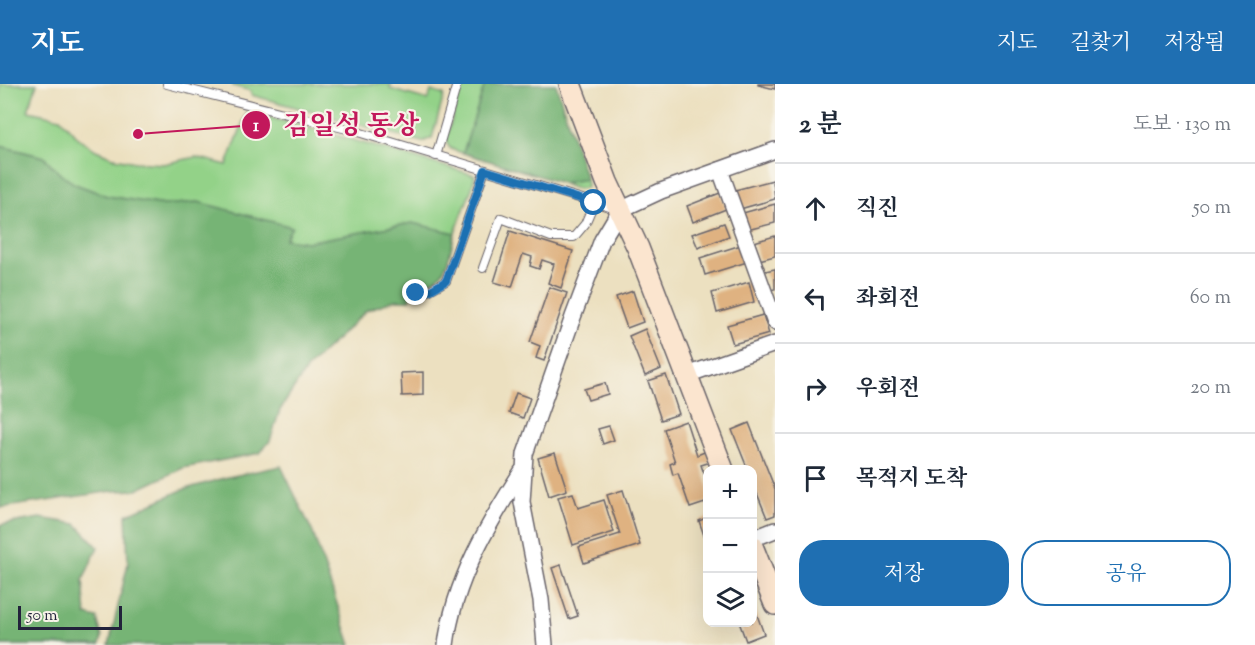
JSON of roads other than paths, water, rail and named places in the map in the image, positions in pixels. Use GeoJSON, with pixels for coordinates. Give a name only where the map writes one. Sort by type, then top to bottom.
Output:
{"type":"FeatureCollection","features":[{"type":"Feature","properties":{"kind":"street"},"geometry":{"type":"LineString","coordinates":[[570,84],[607,182],[638,248],[721,465]]}},
{"type":"Feature","properties":{"kind":"street"},"geometry":{"type":"LineString","coordinates":[[545,645],[541,600],[522,502],[522,471],[525,454],[602,240],[620,210],[661,191],[775,150]]}},
{"type":"Feature","properties":{"kind":"street"},"geometry":{"type":"LineString","coordinates":[[720,170],[775,322]]}},
{"type":"Feature","properties":{"kind":"street"},"geometry":{"type":"LineString","coordinates":[[687,375],[775,344]]}},
{"type":"Feature","properties":{"kind":"street"},"geometry":{"type":"LineString","coordinates":[[446,645],[459,590],[477,547],[522,471]]}},
{"type":"Feature","properties":{"kind":"street"},"geometry":{"type":"LineString","coordinates":[[757,537],[775,530]]}},
{"type":"Feature","properties":{"kind":"street"},"geometry":{"type":"LineString","coordinates":[[757,557],[775,604]]}},
{"type":"Feature","properties":{"kind":"lane"},"geometry":{"type":"LineString","coordinates":[[167,84],[351,130],[620,210]]}},
{"type":"Feature","properties":{"kind":"lane"},"geometry":{"type":"LineString","coordinates":[[435,156],[457,84]]}},
{"type":"Feature","properties":{"kind":"lane"},"geometry":{"type":"LineString","coordinates":[[416,293],[429,291],[446,281],[485,170]]}},
{"type":"Feature","properties":{"kind":"lane"},"geometry":{"type":"LineString","coordinates":[[483,268],[501,218],[551,237],[573,237],[585,224],[594,203]]}},
{"type":"Feature","properties":{"kind":"place","name":"김일성 동상"},"geometry":{"type":"Point","coordinates":[138,134]}}]}
